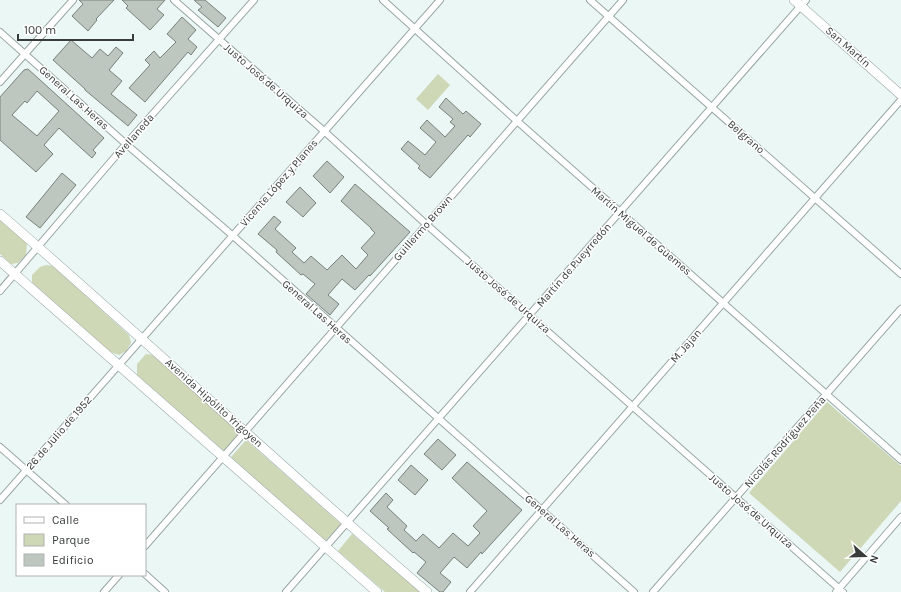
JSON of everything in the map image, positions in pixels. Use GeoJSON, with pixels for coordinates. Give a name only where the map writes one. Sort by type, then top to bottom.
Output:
{"type":"FeatureCollection","features":[{"type":"Feature","properties":{"kind":"main road","name":"San Martín"},"geometry":{"type":"LineString","coordinates":[[800,2],[901,94]]}},
{"type":"Feature","properties":{"kind":"main road","name":"Avenida Hipólito Yrigoyen"},"geometry":{"type":"LineString","coordinates":[[0,214],[246,431],[347,523],[428,592]]}},
{"type":"Feature","properties":{"kind":"main road"},"geometry":{"type":"LineString","coordinates":[[0,261],[224,456],[325,548],[377,592]]}},
{"type":"Feature","properties":{"kind":"street"},"geometry":{"type":"LineString","coordinates":[[0,82],[72,0]]}},
{"type":"Feature","properties":{"kind":"street","name":"Justo José de Urquiza"},"geometry":{"type":"LineString","coordinates":[[174,0],[324,131],[839,591]]}},
{"type":"Feature","properties":{"kind":"street","name":"Avellaneda"},"geometry":{"type":"LineString","coordinates":[[0,291],[126,144],[254,0]]}},
{"type":"Feature","properties":{"kind":"street","name":"Martín Miguel de Güemes"},"geometry":{"type":"LineString","coordinates":[[383,0],[517,121],[901,460]]}},
{"type":"Feature","properties":{"kind":"street","name":"Vicente López y Planes"},"geometry":{"type":"LineString","coordinates":[[119,366],[232,235],[440,0]]}},
{"type":"Feature","properties":{"kind":"street","name":"Belgrano"},"geometry":{"type":"LineString","coordinates":[[590,0],[901,274]]}},
{"type":"Feature","properties":{"kind":"street","name":"Guillermo Brown"},"geometry":{"type":"LineString","coordinates":[[146,545],[623,0]]}},
{"type":"Feature","properties":{"kind":"street","name":"Martín de Pueyrredón"},"geometry":{"type":"LineString","coordinates":[[286,592],[711,108],[800,2]]}},
{"type":"Feature","properties":{"kind":"street","name":"General Las Heras"},"geometry":{"type":"LineString","coordinates":[[0,32],[126,144],[232,235],[634,592]]}},
{"type":"Feature","properties":{"kind":"street","name":"M. Jajan"},"geometry":{"type":"LineString","coordinates":[[470,592],[901,100]]}},
{"type":"Feature","properties":{"kind":"street","name":"Nicolás Rodríguez Peña"},"geometry":{"type":"LineString","coordinates":[[653,592],[901,309]]}},
{"type":"Feature","properties":{"kind":"street","name":"26 de Julio de 1952"},"geometry":{"type":"LineString","coordinates":[[0,500],[119,366]]}},
{"type":"Feature","properties":{"kind":"street"},"geometry":{"type":"LineString","coordinates":[[0,447],[65,504]]}},
{"type":"Feature","properties":{"kind":"street"},"geometry":{"type":"LineString","coordinates":[[839,591],[901,518]]}},
{"type":"Feature","properties":{"kind":"street"},"geometry":{"type":"LineString","coordinates":[[146,575],[165,592]]}},
{"type":"Feature","properties":{"kind":"street"},"geometry":{"type":"LineString","coordinates":[[104,592],[118,576]]}},
{"type":"Feature","properties":{"kind":"green space"},"geometry":{"type":"Polygon","coordinates":[[[438,74],[450,85],[428,110],[416,99],[438,74]]]}},
{"type":"Feature","properties":{"kind":"green space"},"geometry":{"type":"Polygon","coordinates":[[[0,219],[27,243],[26,255],[18,263],[11,264],[0,254],[0,219]]]}},
{"type":"Feature","properties":{"kind":"green space"},"geometry":{"type":"Polygon","coordinates":[[[46,265],[53,266],[129,335],[131,343],[126,351],[119,355],[108,351],[32,285],[32,275],[40,267],[46,265]]]}},
{"type":"Feature","properties":{"kind":"green space"},"geometry":{"type":"Polygon","coordinates":[[[146,354],[154,355],[240,433],[224,451],[137,375],[137,364],[146,354]]]}},
{"type":"Feature","properties":{"kind":"green space"},"geometry":{"type":"Polygon","coordinates":[[[827,402],[901,466],[901,501],[840,572],[749,493],[827,402]]]}},
{"type":"Feature","properties":{"kind":"green space"},"geometry":{"type":"Polygon","coordinates":[[[246,440],[341,524],[325,541],[231,457],[246,440]]]}},
{"type":"Feature","properties":{"kind":"green space"},"geometry":{"type":"Polygon","coordinates":[[[352,534],[420,592],[385,592],[338,551],[352,534]]]}},
{"type":"Feature","properties":{"kind":"building"},"geometry":{"type":"Polygon","coordinates":[[[79,0],[114,0],[96,19],[97,20],[88,31],[72,16],[83,4],[79,0]]]}},
{"type":"Feature","properties":{"kind":"building"},"geometry":{"type":"Polygon","coordinates":[[[122,0],[165,0],[157,9],[164,15],[150,30],[126,8],[128,6],[122,0]]]}},
{"type":"Feature","properties":{"kind":"building"},"geometry":{"type":"Polygon","coordinates":[[[194,0],[205,0],[226,18],[218,27],[198,10],[202,7],[194,0]]]}},
{"type":"Feature","properties":{"kind":"building"},"geometry":{"type":"Polygon","coordinates":[[[182,17],[196,30],[188,39],[197,47],[191,55],[188,52],[145,102],[129,88],[150,65],[145,60],[154,51],[160,58],[176,42],[167,34],[182,17]]]}},
{"type":"Feature","properties":{"kind":"building"},"geometry":{"type":"Polygon","coordinates":[[[71,40],[92,58],[100,49],[108,56],[116,47],[123,53],[109,70],[122,81],[111,94],[137,115],[128,126],[85,90],[53,60],[71,40]]]}},
{"type":"Feature","properties":{"kind":"building"},"geometry":{"type":"Polygon","coordinates":[[[28,69],[104,138],[93,150],[96,153],[92,158],[59,128],[44,145],[53,154],[36,172],[0,140],[0,97],[24,70],[28,69]],[[37,91],[27,103],[25,101],[12,115],[37,136],[59,111],[37,91]]]}},
{"type":"Feature","properties":{"kind":"building"},"geometry":{"type":"Polygon","coordinates":[[[446,98],[463,114],[466,111],[481,124],[470,137],[468,135],[430,178],[418,168],[420,166],[401,149],[408,141],[425,155],[436,142],[420,128],[427,120],[445,137],[455,126],[450,122],[453,119],[439,107],[446,98]]]}},
{"type":"Feature","properties":{"kind":"building"},"geometry":{"type":"Polygon","coordinates":[[[327,161],[344,177],[330,193],[313,176],[327,161]]]}},
{"type":"Feature","properties":{"kind":"building"},"geometry":{"type":"Polygon","coordinates":[[[62,173],[76,185],[40,228],[26,217],[62,173]]]}},
{"type":"Feature","properties":{"kind":"building"},"geometry":{"type":"Polygon","coordinates":[[[355,184],[410,232],[370,276],[369,275],[355,290],[342,279],[328,295],[339,304],[330,315],[306,294],[315,284],[303,274],[301,275],[276,252],[277,250],[258,234],[274,216],[281,222],[275,229],[296,248],[292,252],[304,263],[311,256],[327,270],[342,255],[356,269],[368,255],[361,248],[375,233],[341,201],[355,184]]]}},
{"type":"Feature","properties":{"kind":"building"},"geometry":{"type":"Polygon","coordinates":[[[300,187],[316,203],[303,217],[286,202],[300,187]]]}},
{"type":"Feature","properties":{"kind":"building"},"geometry":{"type":"Polygon","coordinates":[[[438,439],[456,455],[442,470],[424,454],[438,439]]]}},
{"type":"Feature","properties":{"kind":"building"},"geometry":{"type":"Polygon","coordinates":[[[467,462],[522,510],[482,554],[481,552],[467,568],[454,557],[440,573],[451,582],[443,592],[440,592],[417,573],[426,562],[414,552],[413,553],[370,511],[386,493],[393,500],[387,507],[407,526],[404,530],[416,541],[423,534],[439,548],[453,533],[468,546],[480,533],[473,526],[487,511],[452,478],[467,462]]]}},
{"type":"Feature","properties":{"kind":"building"},"geometry":{"type":"Polygon","coordinates":[[[411,465],[428,480],[415,495],[398,480],[411,465]]]}}]}
